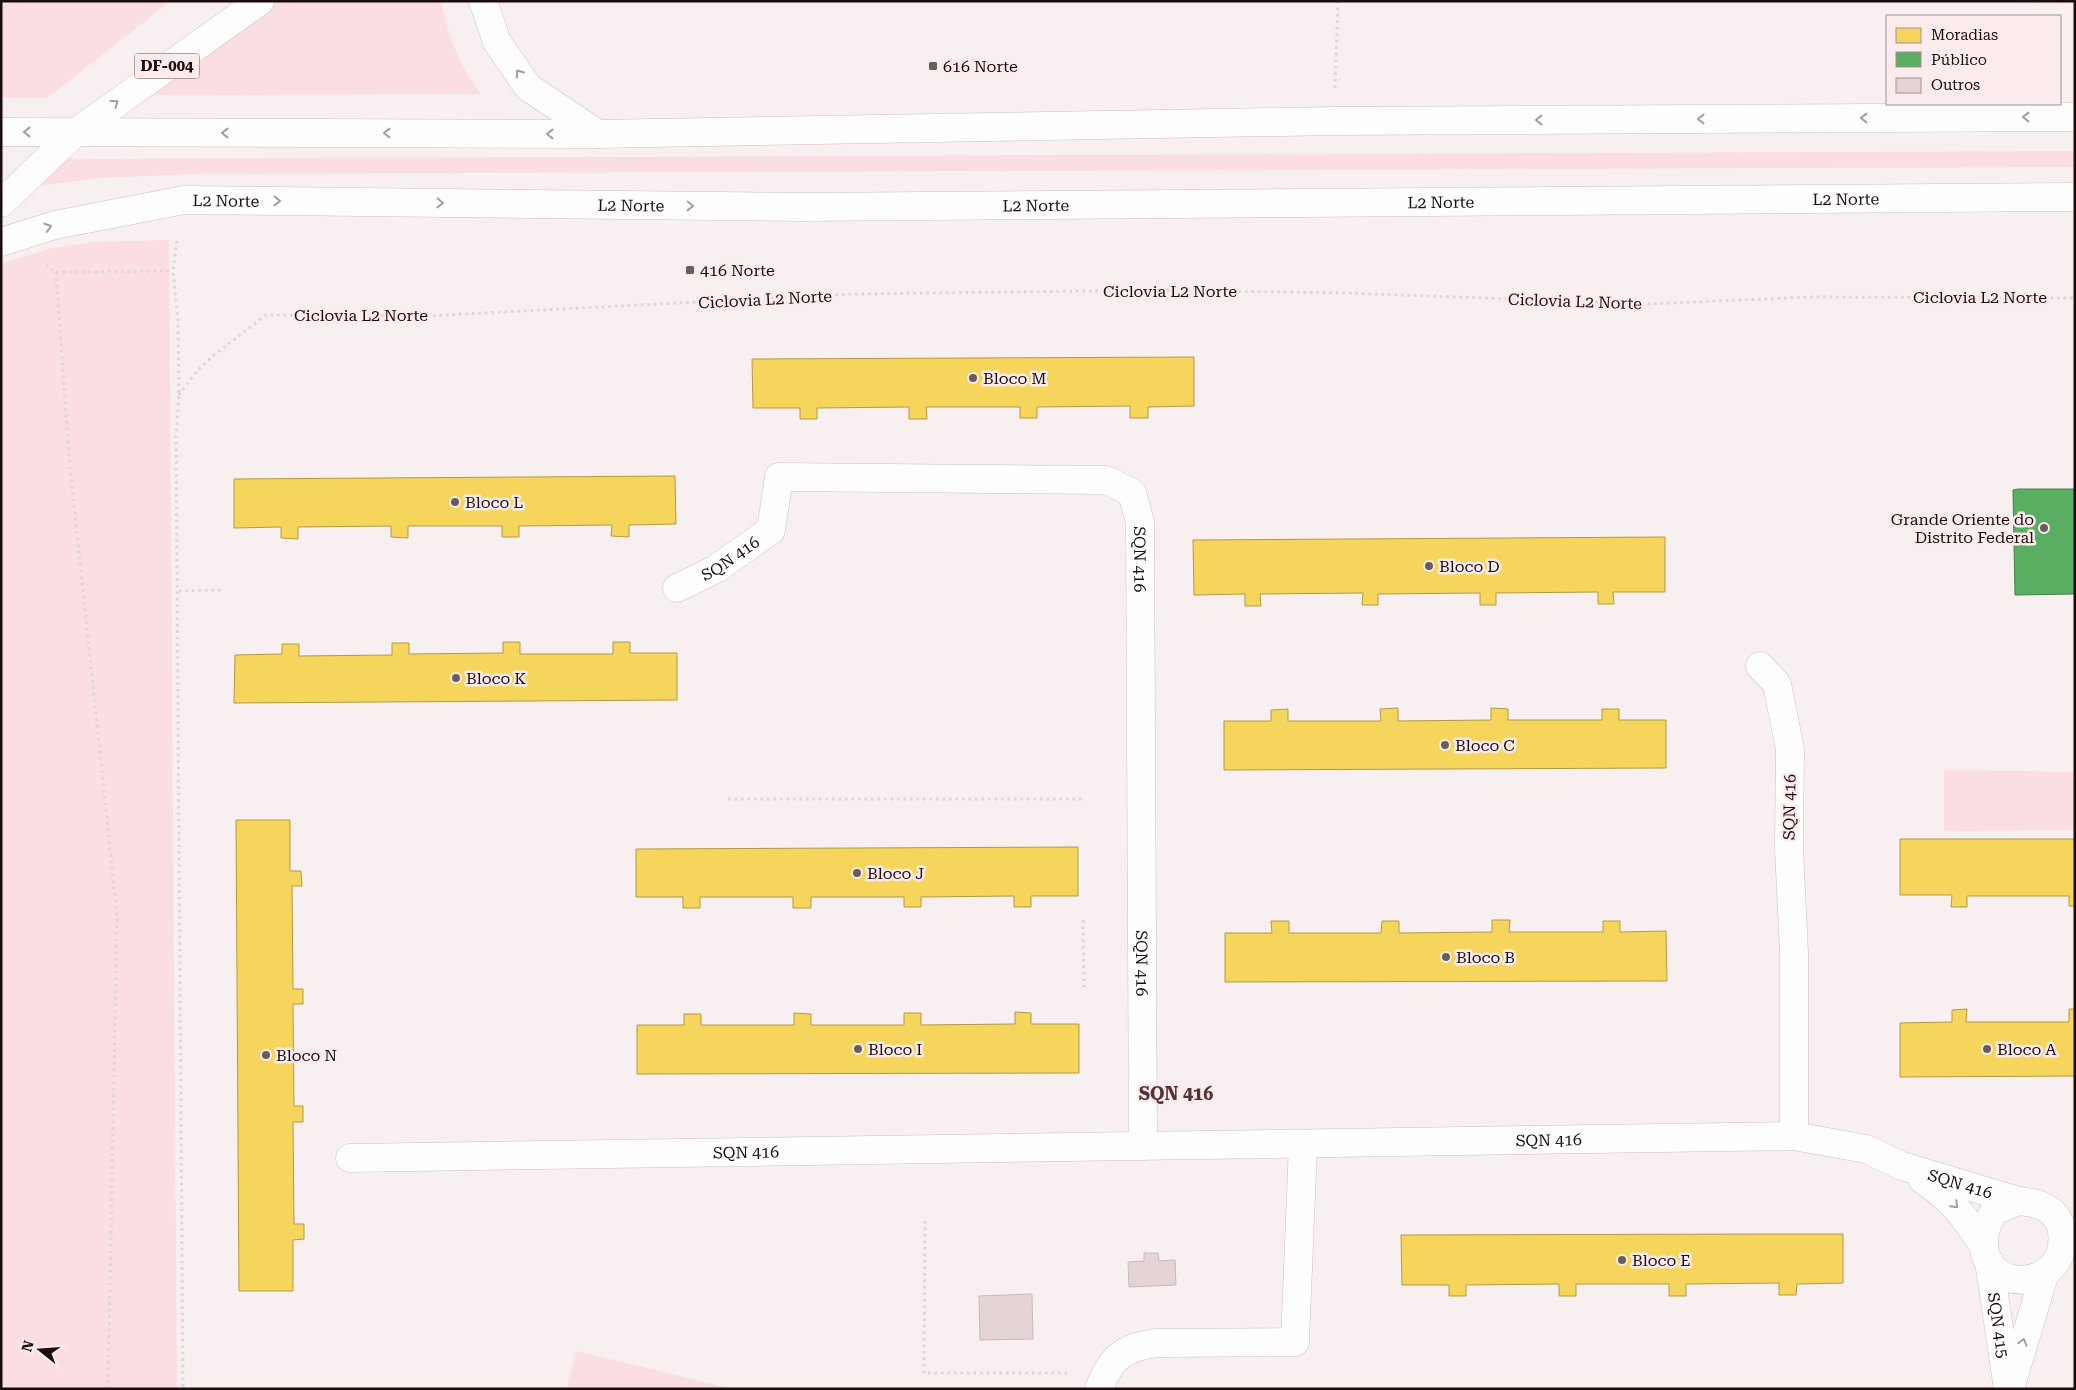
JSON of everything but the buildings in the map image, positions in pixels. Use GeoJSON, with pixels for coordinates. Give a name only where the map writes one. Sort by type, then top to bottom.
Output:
{"type":"FeatureCollection","features":[{"type":"Feature","properties":{"kind":"main road","name":"DF-004"},"geometry":{"type":"LineString","coordinates":[[76,132],[260,1]]}},
{"type":"Feature","properties":{"kind":"main road"},"geometry":{"type":"LineString","coordinates":[[483,1],[497,42],[528,87],[598,134]]}},
{"type":"Feature","properties":{"kind":"main road"},"geometry":{"type":"LineString","coordinates":[[1,132],[598,134],[1334,121],[2075,117]]}},
{"type":"Feature","properties":{"kind":"main road"},"geometry":{"type":"LineString","coordinates":[[1,203],[76,132]]}},
{"type":"Feature","properties":{"kind":"main road","name":"L2 Norte"},"geometry":{"type":"LineString","coordinates":[[1,242],[55,225],[184,200],[810,207],[2075,197]]}},
{"type":"Feature","properties":{"kind":"main road","name":"SQN 416"},"geometry":{"type":"LineString","coordinates":[[677,588],[716,569],[770,530],[779,477],[1107,480],[1132,493],[1140,522],[1143,1146]]}},
{"type":"Feature","properties":{"kind":"main road","name":"SQN 416"},"geometry":{"type":"LineString","coordinates":[[1760,666],[1777,684],[1790,748],[1789,849],[1794,953],[1794,1136]]}},
{"type":"Feature","properties":{"kind":"main road","name":"SQN 416"},"geometry":{"type":"LineString","coordinates":[[350,1158],[1794,1136],[1866,1149],[1902,1166],[2018,1201]]}},
{"type":"Feature","properties":{"kind":"main road"},"geometry":{"type":"LineString","coordinates":[[1099,1389],[1107,1368],[1120,1354],[1135,1346],[1158,1342],[1294,1342],[1303,1144]]}},
{"type":"Feature","properties":{"kind":"main road","name":"SQN 416"},"geometry":{"type":"LineString","coordinates":[[1902,1166],[1945,1196],[1962,1213],[1987,1254]]}},
{"type":"Feature","properties":{"kind":"main road"},"geometry":{"type":"LineString","coordinates":[[2045,1207],[2058,1220],[2063,1235],[2058,1267],[2029,1281],[2014,1280],[2000,1273],[1987,1254],[1985,1231],[1994,1211],[2018,1201],[2034,1202],[2045,1207],[2075,1213]]}},
{"type":"Feature","properties":{"kind":"main road","name":"SQN 415"},"geometry":{"type":"LineString","coordinates":[[1987,1254],[2009,1389]]}},
{"type":"Feature","properties":{"kind":"main road","name":"SQN 415"},"geometry":{"type":"LineString","coordinates":[[2009,1389],[2058,1267]]}},
{"type":"Feature","properties":{"kind":"path"},"geometry":{"type":"LineString","coordinates":[[1334,121],[1338,1]]}},
{"type":"Feature","properties":{"kind":"path"},"geometry":{"type":"LineString","coordinates":[[177,241],[173,271],[178,321],[179,395],[176,437],[179,591],[183,1389]]}},
{"type":"Feature","properties":{"kind":"path"},"geometry":{"type":"LineString","coordinates":[[108,1389],[117,916],[68,448],[56,272],[173,271]]}},
{"type":"Feature","properties":{"kind":"path","name":"Ciclovia L2 Norte"},"geometry":{"type":"LineString","coordinates":[[179,395],[197,371],[209,360],[266,316],[426,316],[852,294],[1164,290],[1356,293],[1649,304],[1810,297],[2075,298]]}},
{"type":"Feature","properties":{"kind":"path"},"geometry":{"type":"LineString","coordinates":[[179,591],[223,590]]}},
{"type":"Feature","properties":{"kind":"path"},"geometry":{"type":"LineString","coordinates":[[728,799],[1083,799]]}},
{"type":"Feature","properties":{"kind":"path"},"geometry":{"type":"LineString","coordinates":[[1083,920],[1084,989]]}},
{"type":"Feature","properties":{"kind":"path"},"geometry":{"type":"LineString","coordinates":[[925,1221],[924,1373],[1071,1373]]}},
{"type":"Feature","properties":{"kind":"shaded area"},"geometry":{"type":"Polygon","coordinates":[[[1,1],[171,1],[47,98],[1,98],[1,1]]]}},
{"type":"Feature","properties":{"kind":"shaded area"},"geometry":{"type":"Polygon","coordinates":[[[279,1],[441,1],[447,26],[461,62],[481,94],[152,95],[279,1]]]}},
{"type":"Feature","properties":{"kind":"shaded area"},"geometry":{"type":"Polygon","coordinates":[[[1972,1],[2075,1],[2075,4],[1972,1]]]}},
{"type":"Feature","properties":{"kind":"shaded area"},"geometry":{"type":"Polygon","coordinates":[[[2075,151],[2075,167],[193,174],[97,178],[32,187],[67,159],[2075,151]]]}},
{"type":"Feature","properties":{"kind":"shaded area"},"geometry":{"type":"Polygon","coordinates":[[[169,240],[177,1389],[1,1389],[1,264],[48,249],[92,242],[169,240]]]}},
{"type":"Feature","properties":{"kind":"shaded area"},"geometry":{"type":"Polygon","coordinates":[[[1944,770],[2075,772],[2075,830],[1944,831],[1944,770]]]}},
{"type":"Feature","properties":{"kind":"shaded area"},"geometry":{"type":"Polygon","coordinates":[[[576,1351],[734,1389],[567,1389],[576,1351]]]}},
{"type":"Feature","properties":{"kind":"place","name":"616 Norte"},"geometry":{"type":"Point","coordinates":[933,66]}},
{"type":"Feature","properties":{"kind":"place","name":"416 Norte"},"geometry":{"type":"Point","coordinates":[690,270]}},
{"type":"Feature","properties":{"kind":"place","name":"Bloco M"},"geometry":{"type":"Point","coordinates":[973,378]}},
{"type":"Feature","properties":{"kind":"place","name":"Bloco L"},"geometry":{"type":"Point","coordinates":[455,502]}},
{"type":"Feature","properties":{"kind":"place","name":"Grande Oriente do Distrito Federal"},"geometry":{"type":"Point","coordinates":[2044,528]}},
{"type":"Feature","properties":{"kind":"place","name":"Bloco D"},"geometry":{"type":"Point","coordinates":[1429,566]}},
{"type":"Feature","properties":{"kind":"place","name":"Bloco K"},"geometry":{"type":"Point","coordinates":[456,678]}},
{"type":"Feature","properties":{"kind":"place","name":"Bloco C"},"geometry":{"type":"Point","coordinates":[1445,745]}},
{"type":"Feature","properties":{"kind":"place","name":"Bloco J"},"geometry":{"type":"Point","coordinates":[857,873]}},
{"type":"Feature","properties":{"kind":"place","name":"Bloco B"},"geometry":{"type":"Point","coordinates":[1446,957]}},
{"type":"Feature","properties":{"kind":"place","name":"Bloco I"},"geometry":{"type":"Point","coordinates":[858,1049]}},
{"type":"Feature","properties":{"kind":"place","name":"Bloco A"},"geometry":{"type":"Point","coordinates":[1987,1049]}},
{"type":"Feature","properties":{"kind":"place","name":"Bloco N"},"geometry":{"type":"Point","coordinates":[266,1055]}},
{"type":"Feature","properties":{"kind":"place","name":"Bloco E"},"geometry":{"type":"Point","coordinates":[1622,1260]}},
{"type":"Feature","properties":{"kind":"district","name":"SQN 416"},"geometry":{"type":"Point","coordinates":[1176,1094]}}]}
